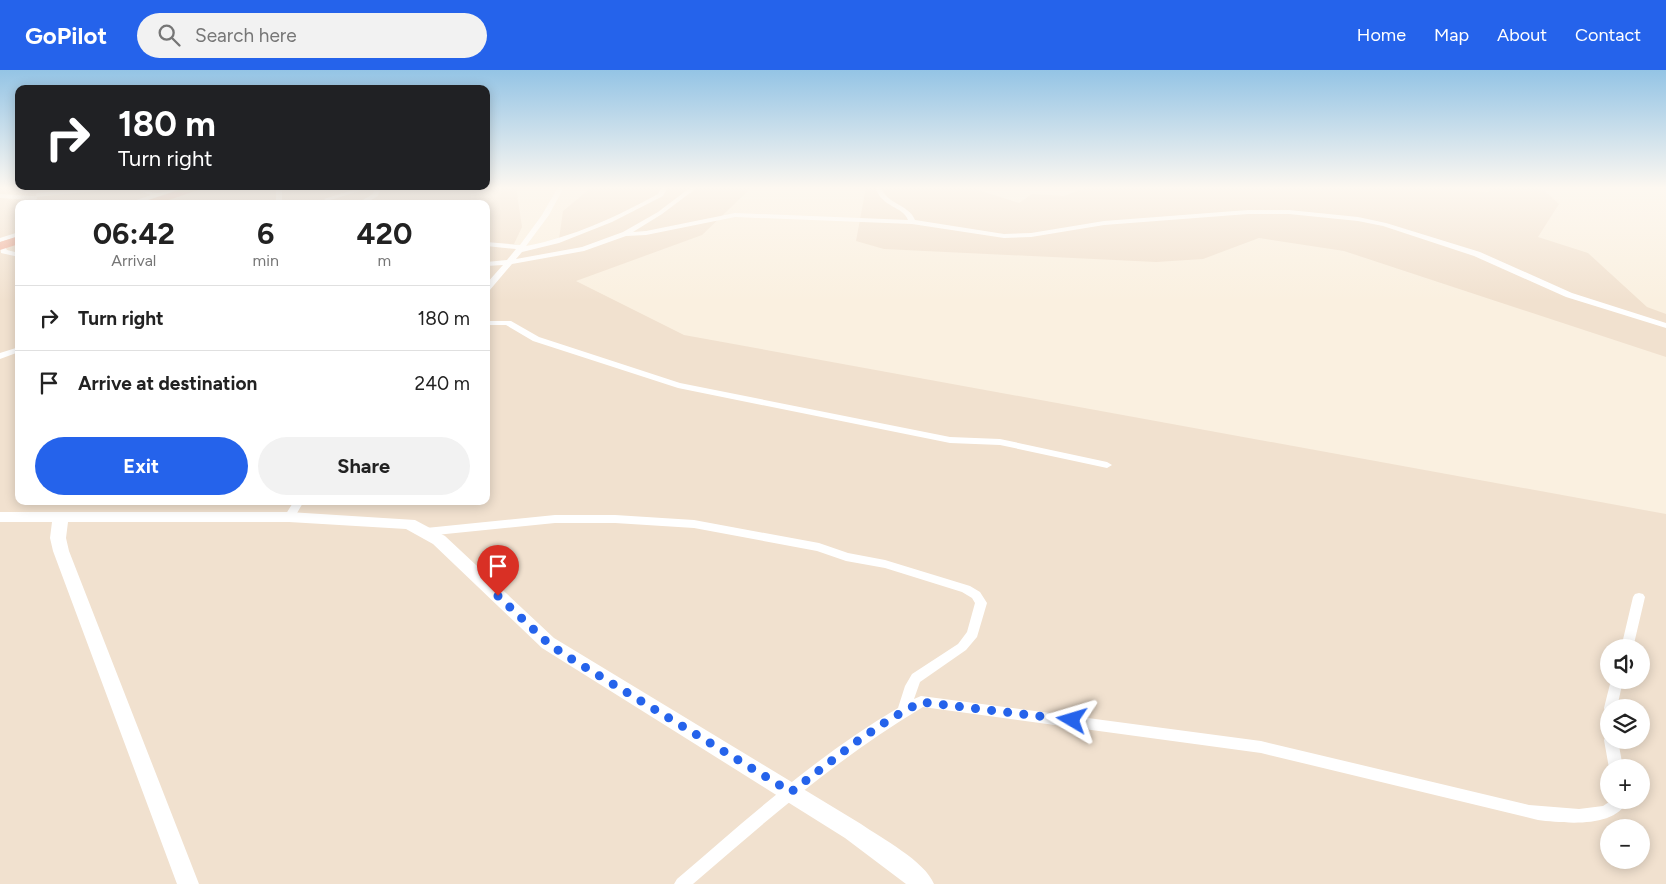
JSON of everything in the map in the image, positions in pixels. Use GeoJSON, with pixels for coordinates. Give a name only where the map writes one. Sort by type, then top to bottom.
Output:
{"type":"FeatureCollection","features":[{"type":"Feature","properties":{"kind":"highway"},"geometry":{"type":"LineString","coordinates":[[1,247],[15,242]]}},
{"type":"Feature","properties":{"kind":"street"},"geometry":{"type":"LineString","coordinates":[[490,285],[511,262],[538,225]]}},
{"type":"Feature","properties":{"kind":"street"},"geometry":{"type":"LineString","coordinates":[[490,244],[521,248],[572,238],[602,225]]}},
{"type":"Feature","properties":{"kind":"street"},"geometry":{"type":"LineString","coordinates":[[490,264],[511,262],[584,249],[625,234],[640,225]]}},
{"type":"Feature","properties":{"kind":"street"},"geometry":{"type":"LineString","coordinates":[[625,234],[646,233],[686,225]]}},
{"type":"Feature","properties":{"kind":"street"},"geometry":{"type":"LineString","coordinates":[[932,225],[1004,236],[1031,235],[1092,225]]}},
{"type":"Feature","properties":{"kind":"street"},"geometry":{"type":"LineString","coordinates":[[1387,225],[1445,243],[1493,261],[1557,291],[1666,326]]}},
{"type":"Feature","properties":{"kind":"street"},"geometry":{"type":"LineString","coordinates":[[1,247],[15,237]]}},
{"type":"Feature","properties":{"kind":"street"},"geometry":{"type":"LineString","coordinates":[[1,247],[15,252]]}},
{"type":"Feature","properties":{"kind":"street"},"geometry":{"type":"LineString","coordinates":[[490,323],[508,323],[536,339],[678,385],[950,440],[1000,442],[1108,465]]}},
{"type":"Feature","properties":{"kind":"street"},"geometry":{"type":"LineString","coordinates":[[0,356],[15,350]]}},
{"type":"Feature","properties":{"kind":"street"},"geometry":{"type":"LineString","coordinates":[[288,517],[297,505]]}},
{"type":"Feature","properties":{"kind":"street"},"geometry":{"type":"LineString","coordinates":[[0,517],[288,517],[409,524],[426,532],[459,559],[548,643],[791,792],[901,865],[923,884]]}},
{"type":"Feature","properties":{"kind":"street"},"geometry":{"type":"LineString","coordinates":[[61,517],[58,538],[61,551],[188,884]]}},
{"type":"Feature","properties":{"kind":"street"},"geometry":{"type":"LineString","coordinates":[[426,532],[555,519],[615,519],[694,524],[819,548],[846,557],[885,564],[966,588],[976,595],[981,603],[973,634],[962,647],[916,678],[911,686],[904,711]]}},
{"type":"Feature","properties":{"kind":"street"},"geometry":{"type":"LineString","coordinates":[[1629,639],[1639,597]]}},
{"type":"Feature","properties":{"kind":"street"},"geometry":{"type":"LineString","coordinates":[[682,884],[791,792],[856,742],[921,702],[936,702],[1261,748],[1529,812],[1558,816],[1587,815],[1610,809]]}},
{"type":"Feature","properties":{"kind":"shaded area"},"geometry":{"type":"Polygon","coordinates":[[[0,225],[15,225],[15,505],[490,505],[490,225],[522,225],[514,244],[529,248],[559,239],[561,225],[712,225],[702,235],[576,281],[684,335],[1666,514],[1666,884],[0,884],[0,225]]]}},
{"type":"Feature","properties":{"kind":"shaded area"},"geometry":{"type":"Polygon","coordinates":[[[859,225],[1546,225],[1538,237],[1588,253],[1647,307],[1666,314],[1666,357],[1344,251],[1259,238],[1203,259],[1156,262],[884,249],[856,241],[859,225]]]}},
{"type":"Feature","properties":{"kind":"route"},"geometry":{"type":"LineString","coordinates":[[498,596],[536,633],[565,655],[791,792],[856,742],[890,719],[921,702],[936,702],[1072,720]]}}]}
